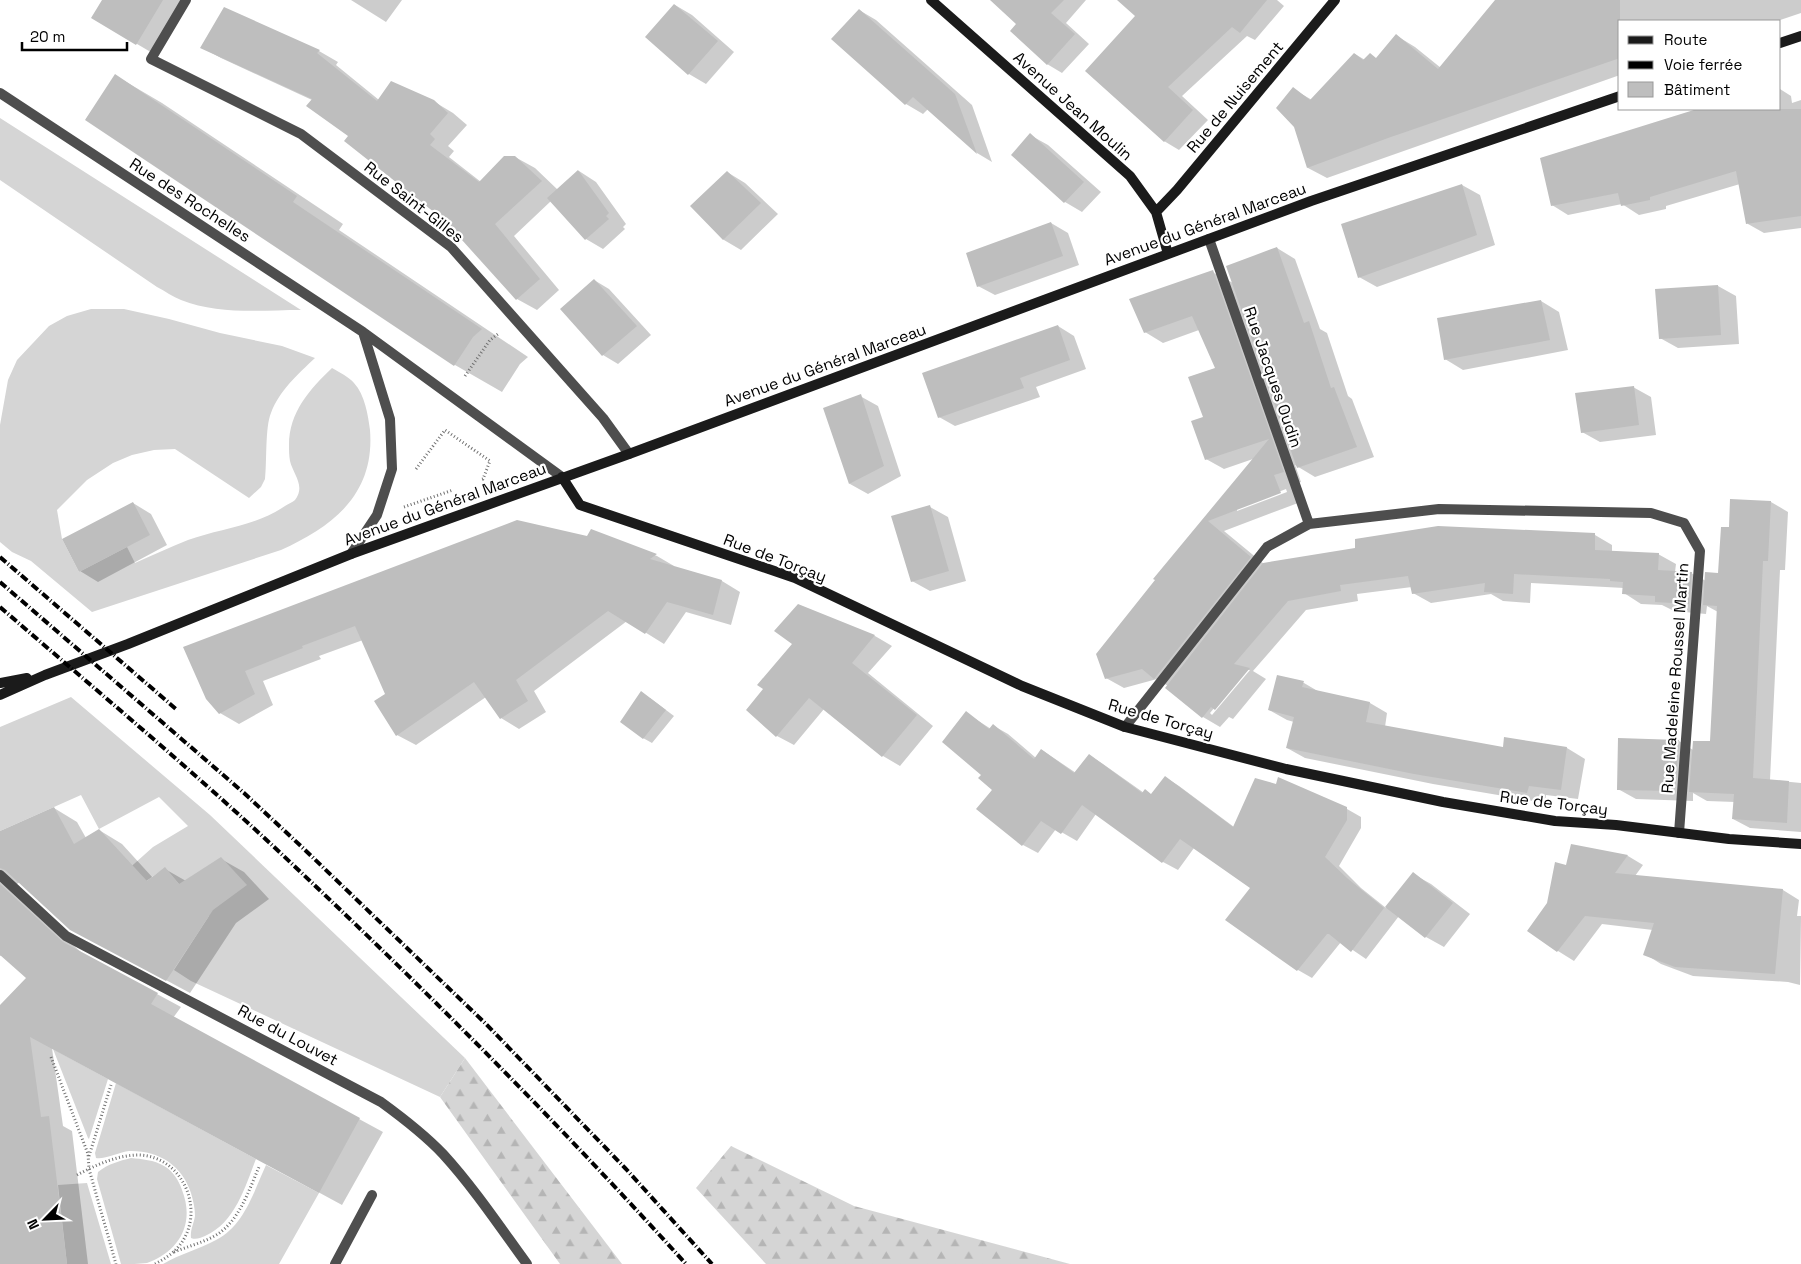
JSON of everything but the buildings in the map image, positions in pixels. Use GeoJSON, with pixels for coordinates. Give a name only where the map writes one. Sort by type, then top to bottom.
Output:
{"type":"FeatureCollection","features":[{"type":"Feature","properties":{"kind":"street","name":"Rue Saint-Gilles"},"geometry":{"type":"LineString","coordinates":[[186,0],[151,59],[301,134],[451,248],[603,418],[629,454]]}},
{"type":"Feature","properties":{"kind":"street","name":"Avenue Jean Moulin"},"geometry":{"type":"LineString","coordinates":[[931,0],[1130,176],[1156,212],[1168,254]]}},
{"type":"Feature","properties":{"kind":"street","name":"Rue de Nuisement"},"geometry":{"type":"LineString","coordinates":[[1156,212],[1177,190],[1335,0]]}},
{"type":"Feature","properties":{"kind":"street"},"geometry":{"type":"LineString","coordinates":[[1781,43],[1801,36]]}},
{"type":"Feature","properties":{"kind":"street","name":"Rue des Rochelles"},"geometry":{"type":"LineString","coordinates":[[0,93],[363,332],[562,477]]}},
{"type":"Feature","properties":{"kind":"street","name":"Avenue du Général Marceau"},"geometry":{"type":"LineString","coordinates":[[0,695],[45,675],[128,644],[351,554],[629,454],[1311,201],[1618,97]]}},
{"type":"Feature","properties":{"kind":"street","name":"Rue Jacques Oudin"},"geometry":{"type":"LineString","coordinates":[[1209,240],[1309,524]]}},
{"type":"Feature","properties":{"kind":"street"},"geometry":{"type":"LineString","coordinates":[[351,554],[377,515],[392,469],[390,418],[363,332]]}},
{"type":"Feature","properties":{"kind":"street","name":"Rue de Torçay"},"geometry":{"type":"LineString","coordinates":[[562,477],[580,505],[795,578],[1022,686],[1125,727],[1286,768],[1443,802],[1555,821],[1729,839],[1801,844]]}},
{"type":"Feature","properties":{"kind":"street","name":"Rue Madeleine Roussel Martin"},"geometry":{"type":"LineString","coordinates":[[1125,727],[1267,547],[1309,524],[1439,509],[1651,513],[1684,523],[1700,551],[1679,833]]}},
{"type":"Feature","properties":{"kind":"street","name":"Avenue du Général Marceau"},"geometry":{"type":"LineString","coordinates":[[0,684],[45,675]]}},
{"type":"Feature","properties":{"kind":"street","name":"Rue du Louvet"},"geometry":{"type":"LineString","coordinates":[[0,875],[66,936],[381,1102],[416,1128],[442,1154],[466,1182],[527,1264]]}},
{"type":"Feature","properties":{"kind":"street"},"geometry":{"type":"LineString","coordinates":[[335,1264],[372,1195]]}},
{"type":"Feature","properties":{"kind":"path"},"geometry":{"type":"LineString","coordinates":[[470,369],[490,340]]}},
{"type":"Feature","properties":{"kind":"path"},"geometry":{"type":"LineString","coordinates":[[416,470],[445,430],[490,462],[483,479],[474,482]]}},
{"type":"Feature","properties":{"kind":"path"},"geometry":{"type":"LineString","coordinates":[[381,502],[397,509],[457,488]]}},
{"type":"Feature","properties":{"kind":"path"},"geometry":{"type":"LineString","coordinates":[[50,1057],[89,1157]]}},
{"type":"Feature","properties":{"kind":"path"},"geometry":{"type":"LineString","coordinates":[[111,1085],[89,1157],[89,1169],[116,1264]]}},
{"type":"Feature","properties":{"kind":"path"},"geometry":{"type":"LineString","coordinates":[[77,1175],[113,1159],[140,1155],[158,1159],[173,1169],[183,1182],[192,1209],[190,1226],[180,1245],[155,1264]]}},
{"type":"Feature","properties":{"kind":"path"},"geometry":{"type":"LineString","coordinates":[[173,1252],[210,1238],[226,1227],[241,1207],[259,1167]]}},
{"type":"Feature","properties":{"kind":"green space"},"geometry":{"type":"Polygon","coordinates":[[[0,118],[301,310],[240,311],[210,308],[181,300],[157,287],[0,180],[0,118]]]}},
{"type":"Feature","properties":{"kind":"green space"},"geometry":{"type":"Polygon","coordinates":[[[91,309],[124,309],[282,346],[315,358],[290,383],[274,405],[268,427],[265,479],[261,487],[249,498],[175,449],[154,450],[132,455],[113,463],[87,480],[57,510],[62,539],[79,572],[127,547],[135,563],[188,540],[262,518],[294,501],[298,495],[299,485],[289,457],[290,433],[293,422],[302,402],[332,368],[344,375],[358,388],[368,418],[370,453],[366,472],[358,490],[334,518],[300,541],[281,550],[92,612],[31,561],[12,552],[0,542],[0,425],[8,380],[17,360],[49,326],[67,316],[91,309]]]}},
{"type":"Feature","properties":{"kind":"green space"},"geometry":{"type":"Polygon","coordinates":[[[71,697],[210,815],[465,1058],[440,1097],[191,981],[174,970],[209,916],[183,898],[179,884],[165,868],[133,890],[116,880],[153,847],[188,826],[159,797],[99,829],[81,795],[0,831],[0,727],[71,697]]]}},
{"type":"Feature","properties":{"kind":"green space"},"geometry":{"type":"Polygon","coordinates":[[[53,1049],[108,1079],[89,1139],[88,1138],[53,1049]]]}},
{"type":"Feature","properties":{"kind":"green space"},"geometry":{"type":"Polygon","coordinates":[[[465,1058],[622,1264],[560,1264],[440,1097],[465,1058]]]}},
{"type":"Feature","properties":{"kind":"green space"},"geometry":{"type":"Polygon","coordinates":[[[116,1083],[256,1159],[238,1203],[224,1222],[215,1230],[200,1238],[191,1238],[195,1216],[191,1193],[182,1174],[168,1161],[159,1156],[140,1151],[129,1151],[96,1158],[95,1153],[116,1083]]]}},
{"type":"Feature","properties":{"kind":"green space"},"geometry":{"type":"Polygon","coordinates":[[[731,1146],[854,1206],[1070,1264],[766,1264],[696,1188],[731,1146]]]}},
{"type":"Feature","properties":{"kind":"green space"},"geometry":{"type":"Polygon","coordinates":[[[131,1158],[156,1162],[164,1166],[175,1176],[186,1202],[187,1214],[182,1234],[176,1243],[159,1258],[147,1263],[121,1264],[97,1179],[98,1172],[102,1169],[131,1158]]]}},
{"type":"Feature","properties":{"kind":"green space"},"geometry":{"type":"Polygon","coordinates":[[[266,1165],[319,1193],[279,1264],[163,1264],[226,1234],[247,1207],[266,1165]]]}},
{"type":"Feature","properties":{"kind":"green space"},"geometry":{"type":"Polygon","coordinates":[[[87,1183],[111,1264],[67,1264],[58,1185],[87,1183]]]}},
{"type":"Feature","properties":{"kind":"railway"},"geometry":{"type":"LineString","coordinates":[[0,557],[176,709]]}},
{"type":"Feature","properties":{"kind":"railway"},"geometry":{"type":"LineString","coordinates":[[0,582],[244,793],[304,849],[486,1024],[626,1169],[712,1264]]}},
{"type":"Feature","properties":{"kind":"railway"},"geometry":{"type":"LineString","coordinates":[[0,607],[219,797],[290,862],[442,1009],[541,1110],[686,1264]]}}]}
